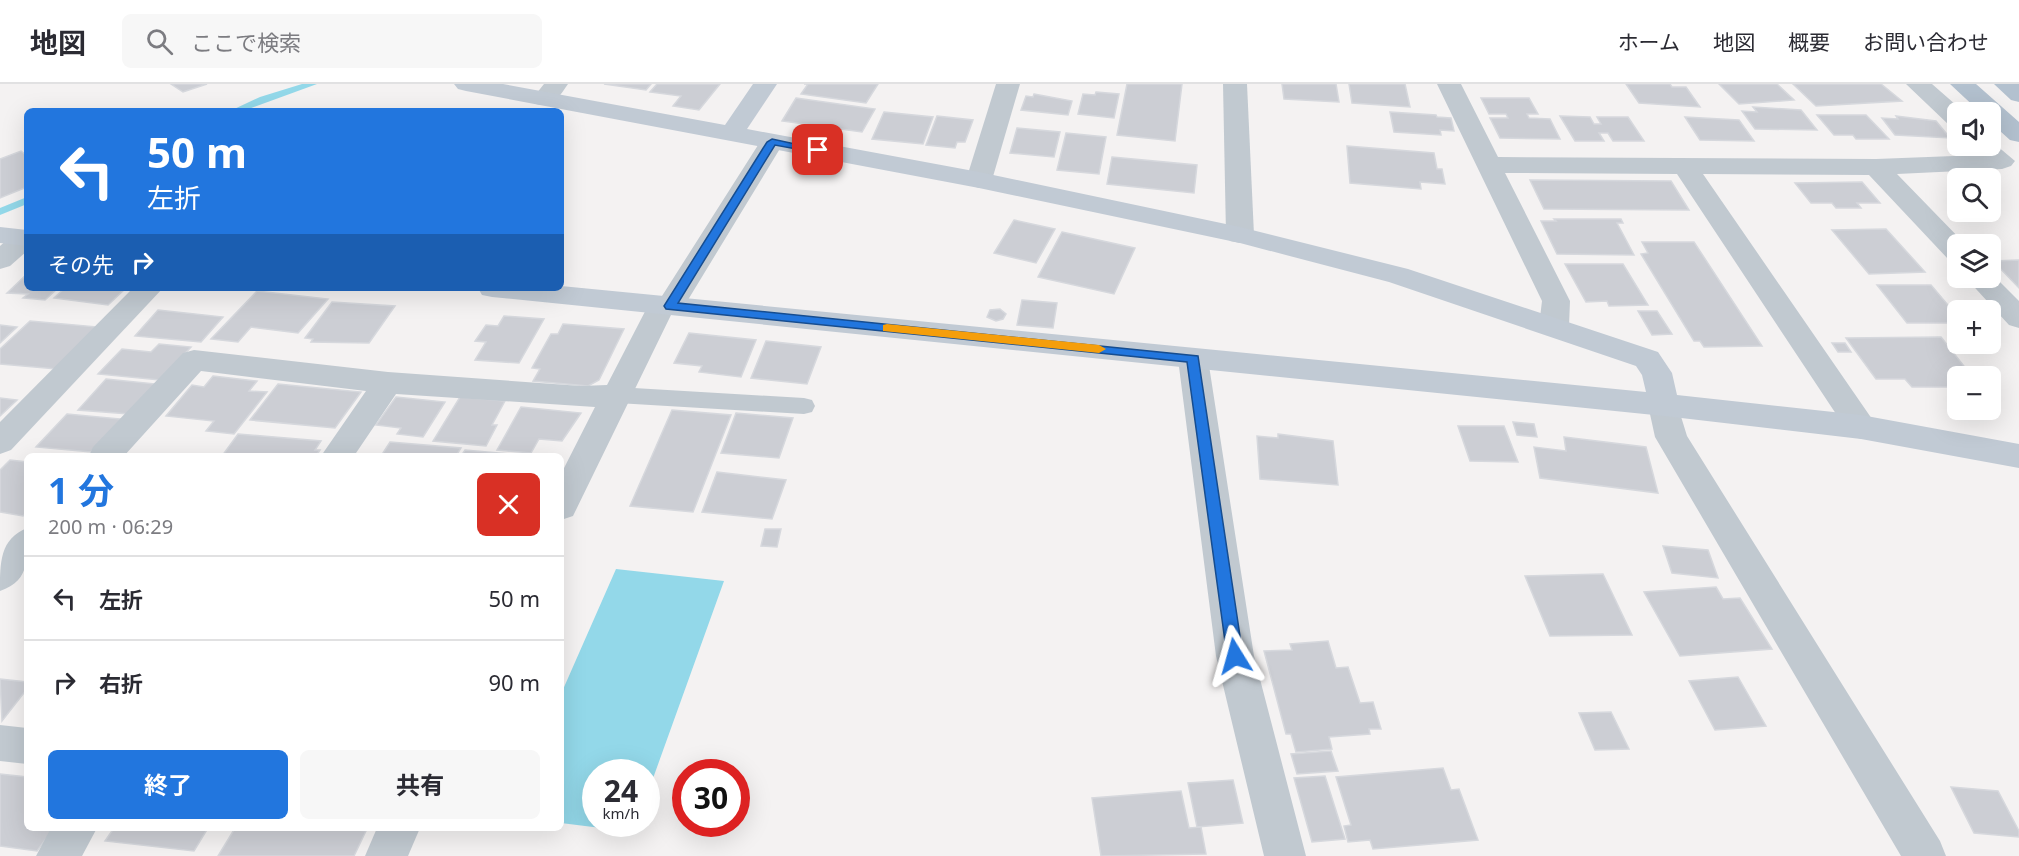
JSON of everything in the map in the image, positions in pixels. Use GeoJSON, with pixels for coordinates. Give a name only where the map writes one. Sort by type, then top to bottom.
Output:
{"type":"FeatureCollection","features":[{"type":"Feature","properties":{"kind":"main road"},"geometry":{"type":"LineString","coordinates":[[1962,84],[2019,135]]}},
{"type":"Feature","properties":{"kind":"main road"},"geometry":{"type":"LineString","coordinates":[[2006,84],[2019,95]]}},
{"type":"Feature","properties":{"kind":"street"},"geometry":{"type":"LineString","coordinates":[[466,84],[550,91],[732,135],[979,180],[1240,234],[1398,275],[1647,359],[1658,373],[1671,437],[1925,856]]}},
{"type":"Feature","properties":{"kind":"street"},"geometry":{"type":"LineString","coordinates":[[732,135],[765,84]]}},
{"type":"Feature","properties":{"kind":"street"},"geometry":{"type":"LineString","coordinates":[[979,180],[1008,84]]}},
{"type":"Feature","properties":{"kind":"street"},"geometry":{"type":"LineString","coordinates":[[1235,84],[1240,234]]}},
{"type":"Feature","properties":{"kind":"street"},"geometry":{"type":"LineString","coordinates":[[1449,84],[1556,302],[1554,326]]}},
{"type":"Feature","properties":{"kind":"street"},"geometry":{"type":"LineString","coordinates":[[1918,84],[1947,110]]}},
{"type":"Feature","properties":{"kind":"street"},"geometry":{"type":"LineString","coordinates":[[564,501],[617,395],[666,305],[772,142]]}},
{"type":"Feature","properties":{"kind":"street"},"geometry":{"type":"LineString","coordinates":[[1487,165],[1876,167],[2002,161],[1996,156]]}},
{"type":"Feature","properties":{"kind":"street"},"geometry":{"type":"LineString","coordinates":[[1685,166],[1862,427]]}},
{"type":"Feature","properties":{"kind":"street"},"geometry":{"type":"LineString","coordinates":[[1876,167],[1947,241]]}},
{"type":"Feature","properties":{"kind":"street"},"geometry":{"type":"LineString","coordinates":[[0,260],[18,237]]}},
{"type":"Feature","properties":{"kind":"street"},"geometry":{"type":"LineString","coordinates":[[1990,288],[2019,318]]}},
{"type":"Feature","properties":{"kind":"street"},"geometry":{"type":"LineString","coordinates":[[0,442],[146,291]]}},
{"type":"Feature","properties":{"kind":"street"},"geometry":{"type":"LineString","coordinates":[[523,291],[1664,405],[1862,427],[2019,456]]}},
{"type":"Feature","properties":{"kind":"street"},"geometry":{"type":"LineString","coordinates":[[1193,359],[1235,656],[1285,856]]}},
{"type":"Feature","properties":{"kind":"street"},"geometry":{"type":"LineString","coordinates":[[108,453],[194,360],[388,383],[581,397],[617,395]]}},
{"type":"Feature","properties":{"kind":"street"},"geometry":{"type":"LineString","coordinates":[[339,453],[388,383]]}},
{"type":"Feature","properties":{"kind":"street"},"geometry":{"type":"LineString","coordinates":[[0,576],[24,546]]}},
{"type":"Feature","properties":{"kind":"street"},"geometry":{"type":"LineString","coordinates":[[0,743],[24,746]]}},
{"type":"Feature","properties":{"kind":"street"},"geometry":{"type":"LineString","coordinates":[[57,856],[74,831]]}},
{"type":"Feature","properties":{"kind":"street"},"geometry":{"type":"LineString","coordinates":[[386,856],[398,831]]}},
{"type":"Feature","properties":{"kind":"lane"},"geometry":{"type":"LineString","coordinates":[[617,395],[804,406]]}},
{"type":"Feature","properties":{"kind":"water"},"geometry":{"type":"Polygon","coordinates":[[[616,569],[724,581],[660,759],[582,759],[582,826],[564,823],[564,687],[616,569]]]}},
{"type":"Feature","properties":{"kind":"building"},"geometry":{"type":"Polygon","coordinates":[[[171,84],[207,84],[183,92],[171,84]]]}},
{"type":"Feature","properties":{"kind":"building"},"geometry":{"type":"Polygon","coordinates":[[[604,84],[651,84],[646,90],[604,84]]]}},
{"type":"Feature","properties":{"kind":"building"},"geometry":{"type":"Polygon","coordinates":[[[657,84],[720,84],[699,110],[673,106],[681,96],[650,92],[657,84]]]}},
{"type":"Feature","properties":{"kind":"building"},"geometry":{"type":"Polygon","coordinates":[[[808,84],[878,84],[866,103],[801,94],[808,84]]]}},
{"type":"Feature","properties":{"kind":"building"},"geometry":{"type":"Polygon","coordinates":[[[1127,84],[1182,84],[1175,141],[1117,135],[1127,84]]]}},
{"type":"Feature","properties":{"kind":"building"},"geometry":{"type":"Polygon","coordinates":[[[1282,84],[1336,84],[1339,102],[1284,99],[1282,84]]]}},
{"type":"Feature","properties":{"kind":"building"},"geometry":{"type":"Polygon","coordinates":[[[1349,84],[1405,84],[1410,107],[1352,103],[1349,84]]]}},
{"type":"Feature","properties":{"kind":"building"},"geometry":{"type":"Polygon","coordinates":[[[1626,84],[1670,84],[1672,87],[1686,87],[1700,107],[1639,103],[1626,84]]]}},
{"type":"Feature","properties":{"kind":"building"},"geometry":{"type":"Polygon","coordinates":[[[1719,84],[1777,84],[1794,100],[1739,104],[1719,84]]]}},
{"type":"Feature","properties":{"kind":"building"},"geometry":{"type":"Polygon","coordinates":[[[1793,84],[1881,84],[1902,101],[1816,106],[1793,84]]]}},
{"type":"Feature","properties":{"kind":"building"},"geometry":{"type":"Polygon","coordinates":[[[1096,92],[1119,94],[1114,118],[1078,114],[1083,94],[1095,95],[1096,92]]]}},
{"type":"Feature","properties":{"kind":"building"},"geometry":{"type":"Polygon","coordinates":[[[1034,94],[1072,101],[1068,115],[1021,110],[1026,96],[1033,97],[1034,94]]]}},
{"type":"Feature","properties":{"kind":"building"},"geometry":{"type":"Polygon","coordinates":[[[796,98],[875,109],[862,132],[782,121],[796,98]]]}},
{"type":"Feature","properties":{"kind":"building"},"geometry":{"type":"Polygon","coordinates":[[[1481,98],[1529,98],[1538,114],[1527,114],[1529,118],[1550,119],[1560,139],[1500,138],[1490,118],[1508,118],[1506,114],[1489,114],[1481,98]]]}},
{"type":"Feature","properties":{"kind":"building"},"geometry":{"type":"Polygon","coordinates":[[[1753,107],[1801,110],[1817,130],[1755,129],[1742,111],[1757,112],[1753,107]]]}},
{"type":"Feature","properties":{"kind":"building"},"geometry":{"type":"Polygon","coordinates":[[[884,112],[933,117],[923,144],[872,139],[884,112]]]}},
{"type":"Feature","properties":{"kind":"building"},"geometry":{"type":"Polygon","coordinates":[[[1390,112],[1451,118],[1454,131],[1440,130],[1441,135],[1394,132],[1390,112]]]}},
{"type":"Feature","properties":{"kind":"building"},"geometry":{"type":"Polygon","coordinates":[[[1817,115],[1866,115],[1889,139],[1856,139],[1853,135],[1834,135],[1817,115]]]}},
{"type":"Feature","properties":{"kind":"building"},"geometry":{"type":"Polygon","coordinates":[[[937,116],[973,120],[965,142],[957,142],[955,148],[926,145],[937,116]]]}},
{"type":"Feature","properties":{"kind":"building"},"geometry":{"type":"Polygon","coordinates":[[[1560,116],[1590,117],[1594,124],[1601,124],[1597,117],[1628,117],[1644,141],[1613,141],[1608,133],[1599,133],[1604,141],[1575,141],[1560,116]]]}},
{"type":"Feature","properties":{"kind":"building"},"geometry":{"type":"Polygon","coordinates":[[[1896,116],[1936,121],[1947,134],[1947,138],[1895,135],[1882,118],[1898,119],[1896,116]]]}},
{"type":"Feature","properties":{"kind":"building"},"geometry":{"type":"Polygon","coordinates":[[[1685,117],[1739,120],[1754,141],[1700,140],[1685,117]]]}},
{"type":"Feature","properties":{"kind":"building"},"geometry":{"type":"Polygon","coordinates":[[[1017,128],[1060,132],[1054,157],[1010,153],[1017,128]]]}},
{"type":"Feature","properties":{"kind":"building"},"geometry":{"type":"Polygon","coordinates":[[[1066,133],[1106,137],[1099,174],[1057,170],[1066,133]]]}},
{"type":"Feature","properties":{"kind":"building"},"geometry":{"type":"Polygon","coordinates":[[[1347,146],[1434,153],[1437,169],[1442,169],[1445,184],[1420,182],[1421,189],[1350,183],[1347,146]]]}},
{"type":"Feature","properties":{"kind":"building"},"geometry":{"type":"Polygon","coordinates":[[[21,151],[24,154],[24,188],[0,198],[0,159],[21,151]]]}},
{"type":"Feature","properties":{"kind":"building"},"geometry":{"type":"Polygon","coordinates":[[[1112,157],[1197,165],[1194,193],[1107,184],[1112,157]]]}},
{"type":"Feature","properties":{"kind":"building"},"geometry":{"type":"Polygon","coordinates":[[[1530,180],[1671,181],[1689,210],[1544,209],[1530,180]]]}},
{"type":"Feature","properties":{"kind":"building"},"geometry":{"type":"Polygon","coordinates":[[[1862,182],[1880,203],[1857,203],[1861,208],[1836,208],[1832,203],[1811,203],[1795,183],[1862,182]]]}},
{"type":"Feature","properties":{"kind":"building"},"geometry":{"type":"Polygon","coordinates":[[[1554,219],[1621,219],[1623,223],[1617,223],[1634,255],[1557,254],[1541,221],[1556,221],[1554,219]]]}},
{"type":"Feature","properties":{"kind":"building"},"geometry":{"type":"Polygon","coordinates":[[[1014,220],[1055,229],[1036,263],[994,253],[1014,220]]]}},
{"type":"Feature","properties":{"kind":"building"},"geometry":{"type":"Polygon","coordinates":[[[1886,229],[1925,272],[1869,274],[1832,230],[1886,229]]]}},
{"type":"Feature","properties":{"kind":"building"},"geometry":{"type":"Polygon","coordinates":[[[1062,232],[1135,248],[1114,294],[1038,277],[1062,232]]]}},
{"type":"Feature","properties":{"kind":"building"},"geometry":{"type":"Polygon","coordinates":[[[1642,242],[1694,242],[1762,346],[1704,347],[1700,341],[1694,341],[1641,254],[1648,253],[1642,242]]]}},
{"type":"Feature","properties":{"kind":"building"},"geometry":{"type":"Polygon","coordinates":[[[2019,260],[2019,288],[2001,269],[2001,261],[2019,260]]]}},
{"type":"Feature","properties":{"kind":"building"},"geometry":{"type":"Polygon","coordinates":[[[1565,264],[1623,264],[1648,305],[1609,306],[1607,301],[1586,302],[1565,264]]]}},
{"type":"Feature","properties":{"kind":"building"},"geometry":{"type":"Polygon","coordinates":[[[24,277],[24,291],[55,291],[45,300],[23,298],[28,294],[7,293],[24,277]]]}},
{"type":"Feature","properties":{"kind":"building"},"geometry":{"type":"Polygon","coordinates":[[[1877,285],[1931,285],[1947,304],[1947,323],[1907,323],[1877,285]]]}},
{"type":"Feature","properties":{"kind":"building"},"geometry":{"type":"Polygon","coordinates":[[[62,291],[123,291],[108,305],[54,298],[62,291]]]}},
{"type":"Feature","properties":{"kind":"building"},"geometry":{"type":"Polygon","coordinates":[[[257,291],[328,299],[298,333],[251,327],[238,342],[211,339],[257,291]]]}},
{"type":"Feature","properties":{"kind":"building"},"geometry":{"type":"Polygon","coordinates":[[[1022,300],[1057,303],[1053,328],[1017,325],[1022,300]]]}},
{"type":"Feature","properties":{"kind":"building"},"geometry":{"type":"Polygon","coordinates":[[[332,302],[395,306],[369,343],[311,342],[313,339],[305,338],[332,302]]]}},
{"type":"Feature","properties":{"kind":"building"},"geometry":{"type":"Polygon","coordinates":[[[1000,309],[1006,314],[1003,319],[996,321],[987,317],[990,310],[1000,309]]]}},
{"type":"Feature","properties":{"kind":"building"},"geometry":{"type":"Polygon","coordinates":[[[158,310],[223,317],[201,342],[135,336],[158,310]]]}},
{"type":"Feature","properties":{"kind":"building"},"geometry":{"type":"Polygon","coordinates":[[[1638,311],[1657,311],[1672,334],[1652,335],[1638,311]]]}},
{"type":"Feature","properties":{"kind":"building"},"geometry":{"type":"Polygon","coordinates":[[[504,316],[544,319],[519,363],[475,360],[486,342],[475,341],[486,325],[498,326],[504,316]]]}},
{"type":"Feature","properties":{"kind":"building"},"geometry":{"type":"Polygon","coordinates":[[[30,321],[98,327],[57,369],[0,364],[0,349],[30,321]]]}},
{"type":"Feature","properties":{"kind":"building"},"geometry":{"type":"Polygon","coordinates":[[[563,324],[624,329],[599,380],[588,386],[533,381],[540,369],[532,368],[551,334],[558,334],[563,324]]]}},
{"type":"Feature","properties":{"kind":"building"},"geometry":{"type":"Polygon","coordinates":[[[0,325],[17,327],[0,343],[0,325]]]}},
{"type":"Feature","properties":{"kind":"building"},"geometry":{"type":"Polygon","coordinates":[[[689,333],[756,340],[741,377],[699,372],[702,366],[674,363],[689,333]]]}},
{"type":"Feature","properties":{"kind":"building"},"geometry":{"type":"Polygon","coordinates":[[[1941,337],[1947,345],[1947,354],[1954,354],[1964,366],[1947,366],[1947,387],[1912,387],[1905,379],[1876,379],[1846,338],[1941,337]]]}},
{"type":"Feature","properties":{"kind":"building"},"geometry":{"type":"Polygon","coordinates":[[[766,341],[821,347],[807,384],[751,378],[766,341]]]}},
{"type":"Feature","properties":{"kind":"building"},"geometry":{"type":"Polygon","coordinates":[[[1832,343],[1845,343],[1851,352],[1838,352],[1832,343]]]}},
{"type":"Feature","properties":{"kind":"building"},"geometry":{"type":"Polygon","coordinates":[[[159,344],[191,347],[160,380],[98,374],[122,349],[151,352],[159,344]]]}},
{"type":"Feature","properties":{"kind":"building"},"geometry":{"type":"Polygon","coordinates":[[[213,376],[257,381],[249,391],[267,392],[234,434],[206,431],[214,421],[166,416],[192,385],[204,387],[213,376]]]}},
{"type":"Feature","properties":{"kind":"building"},"geometry":{"type":"Polygon","coordinates":[[[106,379],[156,384],[129,414],[78,410],[106,379]]]}},
{"type":"Feature","properties":{"kind":"building"},"geometry":{"type":"Polygon","coordinates":[[[278,384],[361,392],[335,428],[250,420],[278,384]]]}},
{"type":"Feature","properties":{"kind":"building"},"geometry":{"type":"Polygon","coordinates":[[[396,397],[445,402],[423,437],[397,434],[401,428],[376,425],[396,397]]]}},
{"type":"Feature","properties":{"kind":"building"},"geometry":{"type":"Polygon","coordinates":[[[460,397],[505,401],[492,425],[497,425],[486,446],[433,441],[460,397]]]}},
{"type":"Feature","properties":{"kind":"building"},"geometry":{"type":"Polygon","coordinates":[[[0,398],[17,400],[0,416],[0,398]]]}},
{"type":"Feature","properties":{"kind":"building"},"geometry":{"type":"Polygon","coordinates":[[[521,407],[581,413],[562,441],[539,439],[531,453],[497,450],[521,407]]]}},
{"type":"Feature","properties":{"kind":"building"},"geometry":{"type":"Polygon","coordinates":[[[672,410],[731,415],[693,512],[630,506],[672,410]]]}},
{"type":"Feature","properties":{"kind":"building"},"geometry":{"type":"Polygon","coordinates":[[[736,413],[793,418],[779,458],[721,453],[736,413]]]}},
{"type":"Feature","properties":{"kind":"building"},"geometry":{"type":"Polygon","coordinates":[[[67,414],[121,419],[91,452],[36,447],[67,414]]]}},
{"type":"Feature","properties":{"kind":"building"},"geometry":{"type":"Polygon","coordinates":[[[1513,422],[1534,424],[1537,437],[1517,435],[1513,422]]]}},
{"type":"Feature","properties":{"kind":"building"},"geometry":{"type":"Polygon","coordinates":[[[1458,426],[1504,426],[1518,462],[1470,461],[1458,426]]]}},
{"type":"Feature","properties":{"kind":"building"},"geometry":{"type":"Polygon","coordinates":[[[238,434],[321,441],[315,450],[320,450],[318,453],[224,453],[238,434]]]}},
{"type":"Feature","properties":{"kind":"building"},"geometry":{"type":"Polygon","coordinates":[[[1278,434],[1333,441],[1338,485],[1260,479],[1257,436],[1278,438],[1278,434]]]}},
{"type":"Feature","properties":{"kind":"building"},"geometry":{"type":"Polygon","coordinates":[[[1564,437],[1646,447],[1658,493],[1540,478],[1534,447],[1566,451],[1564,437]]]}},
{"type":"Feature","properties":{"kind":"building"},"geometry":{"type":"Polygon","coordinates":[[[390,442],[461,448],[458,453],[383,453],[390,442]]]}},
{"type":"Feature","properties":{"kind":"building"},"geometry":{"type":"Polygon","coordinates":[[[465,450],[498,453],[463,453],[465,450]]]}},
{"type":"Feature","properties":{"kind":"building"},"geometry":{"type":"Polygon","coordinates":[[[10,460],[24,462],[23,516],[0,512],[0,470],[10,460]]]}},
{"type":"Feature","properties":{"kind":"building"},"geometry":{"type":"Polygon","coordinates":[[[717,472],[786,480],[772,519],[702,512],[717,472]]]}},
{"type":"Feature","properties":{"kind":"building"},"geometry":{"type":"Polygon","coordinates":[[[765,529],[781,529],[777,547],[761,546],[765,529]]]}},
{"type":"Feature","properties":{"kind":"building"},"geometry":{"type":"Polygon","coordinates":[[[1663,546],[1708,550],[1718,578],[1672,573],[1663,546]]]}},
{"type":"Feature","properties":{"kind":"building"},"geometry":{"type":"Polygon","coordinates":[[[1603,574],[1632,635],[1550,636],[1525,576],[1603,574]]]}},
{"type":"Feature","properties":{"kind":"building"},"geometry":{"type":"Polygon","coordinates":[[[1716,587],[1723,599],[1740,598],[1772,649],[1680,656],[1644,592],[1716,587]]]}},
{"type":"Feature","properties":{"kind":"building"},"geometry":{"type":"Polygon","coordinates":[[[1328,641],[1336,668],[1348,667],[1360,703],[1373,702],[1381,729],[1369,729],[1370,734],[1329,737],[1332,749],[1296,752],[1291,734],[1286,734],[1264,651],[1292,650],[1290,644],[1328,641]]]}},
{"type":"Feature","properties":{"kind":"building"},"geometry":{"type":"Polygon","coordinates":[[[1738,677],[1766,726],[1715,730],[1689,681],[1738,677]]]}},
{"type":"Feature","properties":{"kind":"building"},"geometry":{"type":"Polygon","coordinates":[[[0,679],[24,682],[24,693],[2,721],[0,679]]]}},
{"type":"Feature","properties":{"kind":"building"},"geometry":{"type":"Polygon","coordinates":[[[1611,712],[1629,749],[1595,750],[1579,713],[1611,712]]]}},
{"type":"Feature","properties":{"kind":"building"},"geometry":{"type":"Polygon","coordinates":[[[1331,751],[1338,771],[1297,774],[1291,754],[1331,751]]]}},
{"type":"Feature","properties":{"kind":"building"},"geometry":{"type":"Polygon","coordinates":[[[1443,768],[1451,790],[1459,789],[1478,840],[1373,849],[1370,840],[1348,842],[1344,826],[1351,825],[1336,777],[1443,768]]]}},
{"type":"Feature","properties":{"kind":"building"},"geometry":{"type":"Polygon","coordinates":[[[0,774],[24,777],[24,831],[56,831],[45,840],[37,851],[0,846],[0,774]]]}},
{"type":"Feature","properties":{"kind":"building"},"geometry":{"type":"Polygon","coordinates":[[[1325,776],[1345,839],[1312,842],[1294,778],[1325,776]]]}},
{"type":"Feature","properties":{"kind":"building"},"geometry":{"type":"Polygon","coordinates":[[[1233,780],[1243,823],[1197,827],[1188,783],[1233,780]]]}},
{"type":"Feature","properties":{"kind":"building"},"geometry":{"type":"Polygon","coordinates":[[[1951,787],[1998,791],[2019,831],[2019,837],[1974,833],[1951,787]]]}},
{"type":"Feature","properties":{"kind":"building"},"geometry":{"type":"Polygon","coordinates":[[[1181,791],[1189,828],[1201,827],[1206,854],[1101,856],[1092,798],[1181,791]]]}},
{"type":"Feature","properties":{"kind":"building"},"geometry":{"type":"Polygon","coordinates":[[[112,831],[206,831],[194,851],[105,841],[112,831]]]}},
{"type":"Feature","properties":{"kind":"building"},"geometry":{"type":"Polygon","coordinates":[[[233,831],[366,831],[354,856],[218,856],[233,831]]]}},
{"type":"Feature","properties":{"kind":"waterway"},"geometry":{"type":"LineString","coordinates":[[242,108],[312,84]]}},
{"type":"Feature","properties":{"kind":"waterway"},"geometry":{"type":"LineString","coordinates":[[0,212],[24,201]]}},
{"type":"Feature","properties":{"kind":"slow traffic"},"geometry":{"type":"LineString","coordinates":[[887,328],[1099,349]]}},
{"type":"Feature","properties":{"kind":"route"},"geometry":{"type":"LineString","coordinates":[[818,150],[772,142],[670,306],[1193,359],[1235,656]]}}]}
